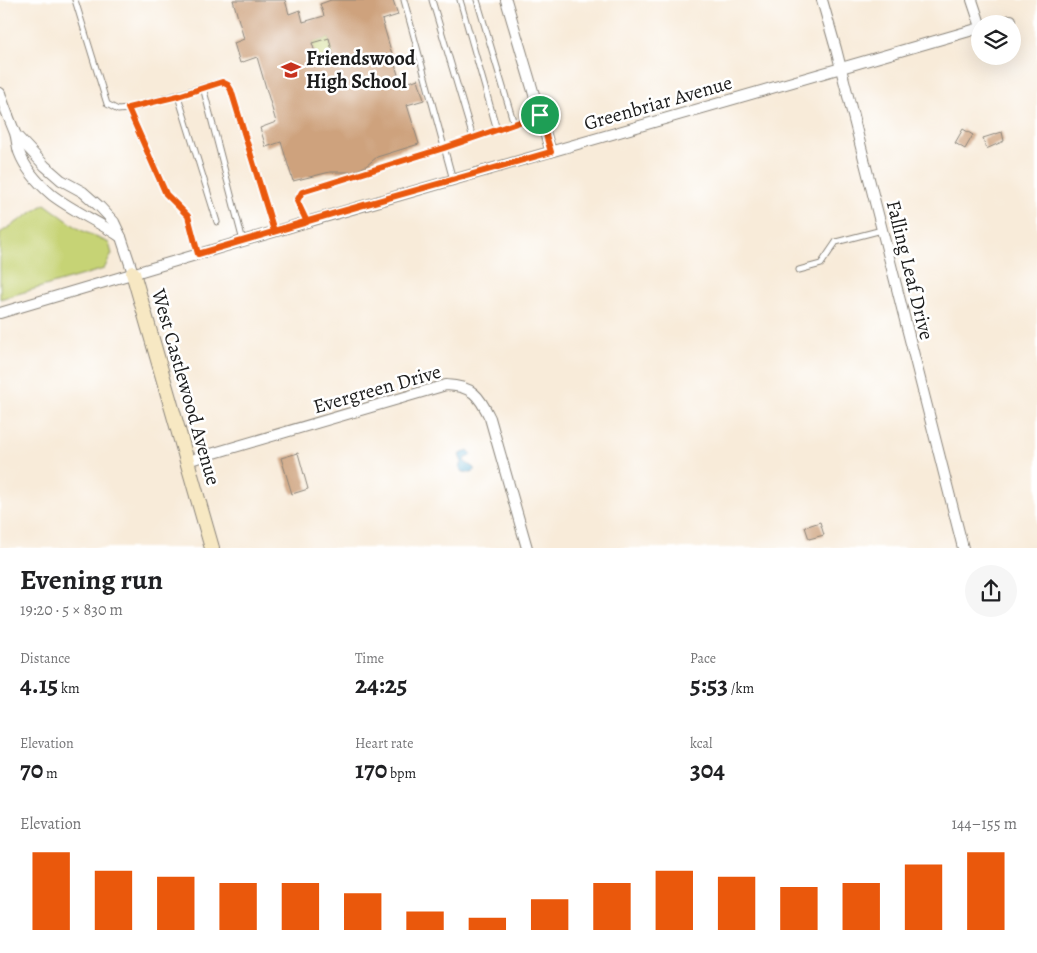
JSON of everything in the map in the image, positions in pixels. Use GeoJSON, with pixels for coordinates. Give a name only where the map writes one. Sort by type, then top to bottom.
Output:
{"type":"FeatureCollection","features":[{"type":"Feature","properties":{"kind":"street"},"geometry":{"type":"LineString","coordinates":[[506,0],[551,152]]}},
{"type":"Feature","properties":{"kind":"street","name":"Falling Leaf Drive"},"geometry":{"type":"LineString","coordinates":[[822,0],[963,548]]}},
{"type":"Feature","properties":{"kind":"street"},"geometry":{"type":"LineString","coordinates":[[972,0],[977,15]]}},
{"type":"Feature","properties":{"kind":"street","name":"Greenbriar Avenue"},"geometry":{"type":"LineString","coordinates":[[0,313],[243,240],[971,31]]}},
{"type":"Feature","properties":{"kind":"street","name":"West Castlewood Avenue"},"geometry":{"type":"LineString","coordinates":[[0,93],[15,134],[19,152],[27,166],[50,194],[121,237]]}},
{"type":"Feature","properties":{"kind":"street","name":"West Castlewood Avenue"},"geometry":{"type":"LineString","coordinates":[[15,134],[44,166],[61,180],[83,192],[114,222],[133,273],[212,548]]}},
{"type":"Feature","properties":{"kind":"street","name":"Evergreen Drive"},"geometry":{"type":"LineString","coordinates":[[187,461],[446,385],[461,386],[481,399],[490,418],[527,548]]}},
{"type":"Feature","properties":{"kind":"lane"},"geometry":{"type":"LineString","coordinates":[[75,0],[102,94],[107,104],[118,110],[178,96],[222,82],[228,85],[274,231]]}},
{"type":"Feature","properties":{"kind":"lane"},"geometry":{"type":"LineString","coordinates":[[404,0],[453,180]]}},
{"type":"Feature","properties":{"kind":"lane"},"geometry":{"type":"LineString","coordinates":[[432,0],[473,138]]}},
{"type":"Feature","properties":{"kind":"lane"},"geometry":{"type":"LineString","coordinates":[[460,0],[497,130]]}},
{"type":"Feature","properties":{"kind":"lane"},"geometry":{"type":"LineString","coordinates":[[477,0],[514,124]]}},
{"type":"Feature","properties":{"kind":"lane"},"geometry":{"type":"LineString","coordinates":[[203,87],[243,240]]}},
{"type":"Feature","properties":{"kind":"lane"},"geometry":{"type":"LineString","coordinates":[[178,96],[216,222]]}},
{"type":"Feature","properties":{"kind":"lane"},"geometry":{"type":"LineString","coordinates":[[128,108],[166,194],[188,216],[198,254]]}},
{"type":"Feature","properties":{"kind":"lane"},"geometry":{"type":"LineString","coordinates":[[307,222],[297,201],[302,192],[444,148],[540,115]]}},
{"type":"Feature","properties":{"kind":"lane"},"geometry":{"type":"LineString","coordinates":[[799,270],[821,264],[836,242],[882,230]]}},
{"type":"Feature","properties":{"kind":"green space"},"geometry":{"type":"Polygon","coordinates":[[[329,38],[333,55],[317,59],[312,43],[329,38]]]}},
{"type":"Feature","properties":{"kind":"green space"},"geometry":{"type":"Polygon","coordinates":[[[45,204],[79,229],[109,243],[112,254],[104,269],[0,299],[0,233],[45,204]]]}},
{"type":"Feature","properties":{"kind":"water"},"geometry":{"type":"Polygon","coordinates":[[[468,450],[472,454],[464,461],[474,468],[472,473],[463,472],[459,467],[462,463],[459,455],[468,450]]]}},
{"type":"Feature","properties":{"kind":"building"},"geometry":{"type":"Polygon","coordinates":[[[233,0],[285,0],[289,14],[300,10],[303,22],[324,16],[320,4],[331,0],[393,0],[398,15],[382,20],[401,85],[418,79],[424,100],[407,105],[419,144],[377,157],[366,166],[353,172],[330,172],[293,181],[281,142],[266,147],[260,128],[276,122],[257,57],[240,63],[234,43],[244,39],[233,0]],[[329,38],[312,43],[317,59],[333,55],[329,38]]]}},
{"type":"Feature","properties":{"kind":"building"},"geometry":{"type":"Polygon","coordinates":[[[963,129],[973,135],[965,149],[955,143],[963,129]]]}},
{"type":"Feature","properties":{"kind":"building"},"geometry":{"type":"Polygon","coordinates":[[[1002,132],[1004,141],[986,149],[983,138],[1002,132]]]}},
{"type":"Feature","properties":{"kind":"building"},"geometry":{"type":"Polygon","coordinates":[[[298,453],[308,489],[292,494],[281,458],[298,453]]]}},
{"type":"Feature","properties":{"kind":"building"},"geometry":{"type":"Polygon","coordinates":[[[820,522],[824,535],[809,539],[805,527],[820,522]]]}},
{"type":"Feature","properties":{"kind":"place","name":"Friendswood High School"},"geometry":{"type":"Point","coordinates":[291,70]}},
{"type":"Feature","properties":{"kind":"route"},"geometry":{"type":"LineString","coordinates":[[540,115],[444,148],[302,192],[297,201],[307,222],[198,254],[188,216],[166,194],[128,108],[178,96],[222,82],[228,85],[274,231],[307,222],[551,152],[540,115]]}}]}
